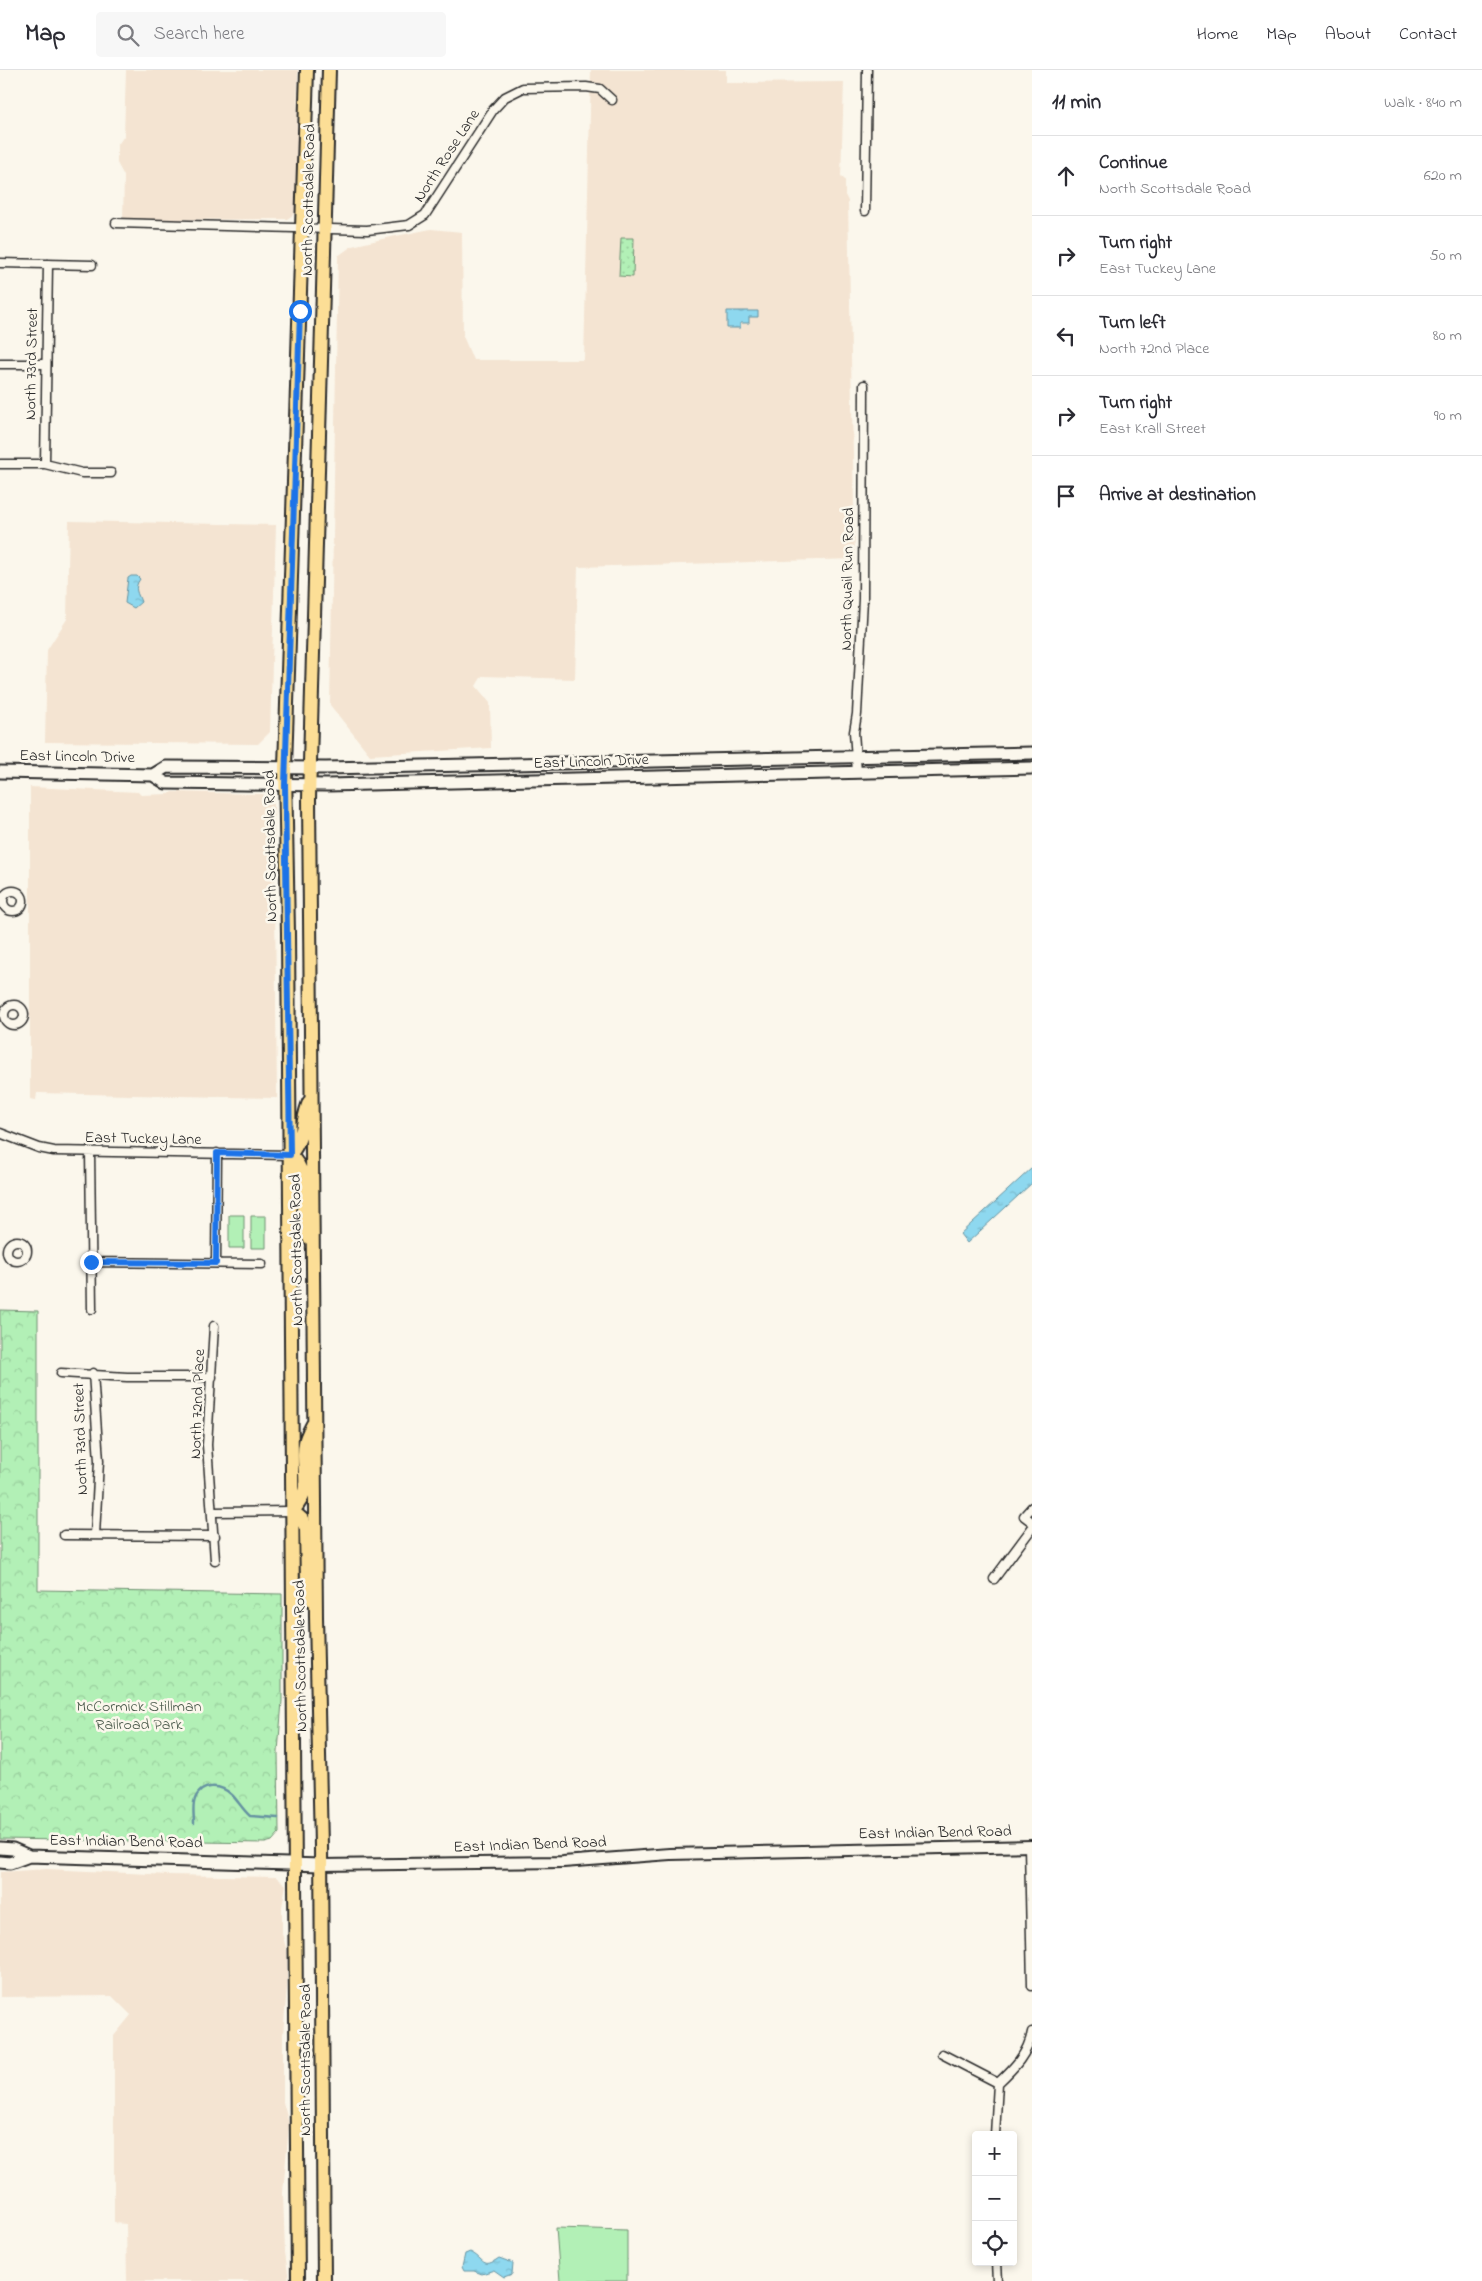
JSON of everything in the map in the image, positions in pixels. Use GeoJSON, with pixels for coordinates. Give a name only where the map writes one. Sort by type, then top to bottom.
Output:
{"type":"FeatureCollection","features":[{"type":"Feature","properties":{"kind":"main road","name":"North Scottsdale Road"},"geometry":{"type":"LineString","coordinates":[[298,2281],[290,1155],[285,768],[307,70]]}},
{"type":"Feature","properties":{"kind":"main road","name":"North Scottsdale Road"},"geometry":{"type":"LineString","coordinates":[[324,2281],[309,768],[323,338],[329,70]]}},
{"type":"Feature","properties":{"kind":"main road","name":"East Lincoln Drive"},"geometry":{"type":"LineString","coordinates":[[153,775],[166,767],[309,768],[1032,753]]}},
{"type":"Feature","properties":{"kind":"main road","name":"East Lincoln Drive"},"geometry":{"type":"LineString","coordinates":[[0,772],[153,775],[166,783],[309,785],[1032,768]]}},
{"type":"Feature","properties":{"kind":"main road"},"geometry":{"type":"LineString","coordinates":[[288,999],[310,999]]}},
{"type":"Feature","properties":{"kind":"main road"},"geometry":{"type":"LineString","coordinates":[[312,1094],[304,1115],[301,1140],[290,1155],[297,1161],[302,1171],[304,1222],[313,1252]]}},
{"type":"Feature","properties":{"kind":"main road"},"geometry":{"type":"LineString","coordinates":[[315,1418],[305,1443],[305,1492],[300,1503],[292,1511],[302,1519],[306,1529],[307,1583],[316,1617]]}},
{"type":"Feature","properties":{"kind":"main road","name":"East Indian Bend Road"},"geometry":{"type":"LineString","coordinates":[[0,1848],[14,1849],[28,1856]]}},
{"type":"Feature","properties":{"kind":"main road","name":"East Indian Bend Road"},"geometry":{"type":"LineString","coordinates":[[0,1862],[10,1862],[28,1856],[321,1865]]}},
{"type":"Feature","properties":{"kind":"street"},"geometry":{"type":"LineString","coordinates":[[865,210],[867,70]]}},
{"type":"Feature","properties":{"kind":"street","name":"North Rose Lane"},"geometry":{"type":"LineString","coordinates":[[116,223],[324,229],[388,229],[409,225],[425,216],[499,102],[514,92],[523,88],[586,87],[600,89],[612,100]]}},
{"type":"Feature","properties":{"kind":"street"},"geometry":{"type":"LineString","coordinates":[[0,263],[92,265]]}},
{"type":"Feature","properties":{"kind":"street","name":"North 73rd Street"},"geometry":{"type":"LineString","coordinates":[[45,464],[48,264]]}},
{"type":"Feature","properties":{"kind":"street"},"geometry":{"type":"LineString","coordinates":[[0,364],[46,364]]}},
{"type":"Feature","properties":{"kind":"street","name":"North Quail Run Road"},"geometry":{"type":"LineString","coordinates":[[857,772],[854,732],[857,714],[863,599],[864,386]]}},
{"type":"Feature","properties":{"kind":"street"},"geometry":{"type":"LineString","coordinates":[[0,464],[45,464],[82,473],[111,473]]}},
{"type":"Feature","properties":{"kind":"street","name":"East Tuckey Lane"},"geometry":{"type":"LineString","coordinates":[[0,1133],[54,1152],[290,1155]]}},
{"type":"Feature","properties":{"kind":"street"},"geometry":{"type":"LineString","coordinates":[[90,1152],[92,1309]]}},
{"type":"Feature","properties":{"kind":"street"},"geometry":{"type":"LineString","coordinates":[[216,1263],[217,1153]]}},
{"type":"Feature","properties":{"kind":"street"},"geometry":{"type":"LineString","coordinates":[[91,1262],[262,1264]]}},
{"type":"Feature","properties":{"kind":"street","name":"North 72nd Place"},"geometry":{"type":"LineString","coordinates":[[214,1326],[208,1445],[215,1536]]}},
{"type":"Feature","properties":{"kind":"street"},"geometry":{"type":"LineString","coordinates":[[61,1373],[93,1373],[127,1377],[212,1377]]}},
{"type":"Feature","properties":{"kind":"street","name":"North 73rd Street"},"geometry":{"type":"LineString","coordinates":[[93,1373],[99,1461],[95,1534]]}},
{"type":"Feature","properties":{"kind":"street"},"geometry":{"type":"LineString","coordinates":[[1032,1507],[1024,1516],[1032,1522]]}},
{"type":"Feature","properties":{"kind":"street"},"geometry":{"type":"LineString","coordinates":[[213,1512],[292,1511]]}},
{"type":"Feature","properties":{"kind":"street"},"geometry":{"type":"LineString","coordinates":[[994,1578],[1032,1528]]}},
{"type":"Feature","properties":{"kind":"street"},"geometry":{"type":"LineString","coordinates":[[64,1536],[95,1534],[215,1536],[215,1560]]}},
{"type":"Feature","properties":{"kind":"street"},"geometry":{"type":"LineString","coordinates":[[1031,1846],[1032,1986]]}},
{"type":"Feature","properties":{"kind":"street","name":"East Indian Bend Road"},"geometry":{"type":"LineString","coordinates":[[321,1865],[563,1862],[670,1854],[1031,1846]]}},
{"type":"Feature","properties":{"kind":"street"},"geometry":{"type":"LineString","coordinates":[[995,2131],[998,2083],[1016,2066],[1030,2042],[1032,2032]]}},
{"type":"Feature","properties":{"kind":"street"},"geometry":{"type":"LineString","coordinates":[[942,2054],[998,2083]]}},
{"type":"Feature","properties":{"kind":"street"},"geometry":{"type":"LineString","coordinates":[[996,2266],[997,2281]]}},
{"type":"Feature","properties":{"kind":"shaded area"},"geometry":{"type":"Polygon","coordinates":[[[126,70],[298,70],[296,208],[293,215],[287,219],[123,220],[124,176],[117,163],[117,146],[124,136],[126,70]]]}},
{"type":"Feature","properties":{"kind":"shaded area"},"geometry":{"type":"Polygon","coordinates":[[[591,70],[726,70],[726,83],[844,82],[841,176],[845,180],[845,195],[848,201],[855,559],[578,567],[575,679],[482,676],[476,686],[490,703],[491,748],[370,755],[330,705],[338,256],[352,246],[431,229],[462,232],[463,336],[473,360],[584,360],[591,70]]]}},
{"type":"Feature","properties":{"kind":"shaded area"},"geometry":{"type":"Polygon","coordinates":[[[69,521],[276,525],[270,732],[258,744],[45,742],[47,650],[67,619],[69,521]]]}},
{"type":"Feature","properties":{"kind":"shaded area"},"geometry":{"type":"Polygon","coordinates":[[[30,787],[138,792],[141,795],[169,794],[172,792],[263,794],[274,804],[277,1098],[37,1093],[36,1100],[30,1099],[30,787]]]}},
{"type":"Feature","properties":{"kind":"shaded area"},"geometry":{"type":"Polygon","coordinates":[[[47,1869],[169,1875],[276,1877],[286,1885],[282,1907],[282,1934],[287,1951],[287,1986],[283,2035],[283,2102],[289,2124],[283,2193],[285,2252],[289,2281],[127,2281],[126,2224],[114,2223],[114,2036],[131,2015],[112,1996],[0,1997],[0,1872],[47,1869]]]}},
{"type":"Feature","properties":{"kind":"green space"},"geometry":{"type":"Polygon","coordinates":[[[621,238],[634,238],[633,277],[619,276],[621,238]]]}},
{"type":"Feature","properties":{"kind":"green space"},"geometry":{"type":"Polygon","coordinates":[[[229,1215],[244,1215],[244,1248],[229,1248],[229,1215]]]}},
{"type":"Feature","properties":{"kind":"green space"},"geometry":{"type":"Polygon","coordinates":[[[251,1216],[266,1216],[266,1248],[251,1248],[251,1216]]]}},
{"type":"Feature","properties":{"kind":"green space","name":"McCormick Stillman Railroad Park"},"geometry":{"type":"Polygon","coordinates":[[[0,1310],[38,1311],[38,1590],[282,1594],[282,1701],[278,1752],[279,1833],[272,1841],[265,1843],[0,1839],[0,1310]]]}},
{"type":"Feature","properties":{"kind":"green space"},"geometry":{"type":"Polygon","coordinates":[[[556,2228],[627,2230],[627,2281],[560,2281],[556,2228]]]}},
{"type":"Feature","properties":{"kind":"water"},"geometry":{"type":"Polygon","coordinates":[[[727,311],[758,311],[758,317],[749,317],[749,323],[740,323],[740,328],[727,328],[727,311]]]}},
{"type":"Feature","properties":{"kind":"water"},"geometry":{"type":"Polygon","coordinates":[[[137,576],[140,579],[136,588],[141,602],[134,608],[125,603],[128,578],[137,576]]]}},
{"type":"Feature","properties":{"kind":"water"},"geometry":{"type":"Polygon","coordinates":[[[1032,1168],[1032,1183],[967,1243],[960,1234],[1032,1168]]]}},
{"type":"Feature","properties":{"kind":"water"},"geometry":{"type":"Polygon","coordinates":[[[470,2252],[486,2263],[499,2258],[513,2263],[512,2274],[504,2277],[494,2270],[482,2274],[474,2271],[464,2271],[462,2267],[465,2254],[470,2252]]]}},
{"type":"Feature","properties":{"kind":"waterway"},"geometry":{"type":"LineString","coordinates":[[194,1823],[193,1808],[195,1799],[202,1790],[212,1787],[227,1791],[250,1816],[278,1818]]}},
{"type":"Feature","properties":{"kind":"route"},"geometry":{"type":"LineString","coordinates":[[91,1262],[216,1263],[217,1153],[290,1155],[285,785],[300,311]]}}]}
